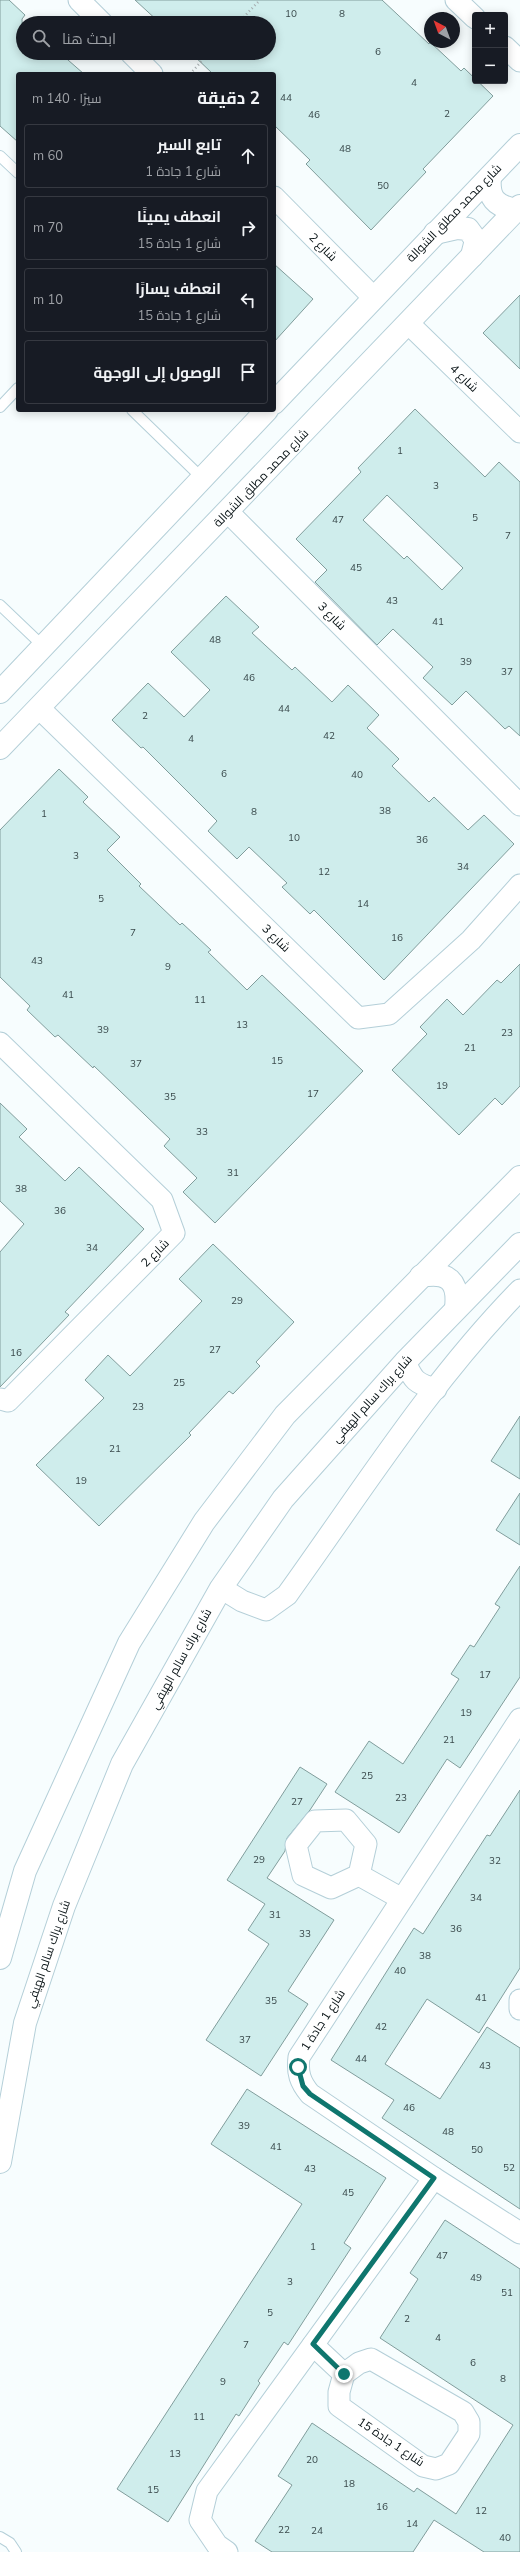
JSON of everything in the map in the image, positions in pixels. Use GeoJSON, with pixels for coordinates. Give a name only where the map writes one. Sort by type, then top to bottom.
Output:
{"type":"FeatureCollection","features":[{"type":"Feature","properties":{"kind":"main road","name":"شارع محمد مطلق الشوالة"},"geometry":{"type":"LineString","coordinates":[[276,401],[373,297],[520,145]]}},
{"type":"Feature","properties":{"kind":"main road"},"geometry":{"type":"LineString","coordinates":[[490,177],[488,191],[495,201],[504,208],[518,208]]}},
{"type":"Feature","properties":{"kind":"main road","name":"شارع محمد مطلق الشوالة"},"geometry":{"type":"LineString","coordinates":[[0,748],[518,208]]}},
{"type":"Feature","properties":{"kind":"main road"},"geometry":{"type":"LineString","coordinates":[[435,233],[457,228],[468,229],[476,240],[472,256]]}},
{"type":"Feature","properties":{"kind":"main road"},"geometry":{"type":"LineString","coordinates":[[0,692],[265,412]]}},
{"type":"Feature","properties":{"kind":"main road"},"geometry":{"type":"LineString","coordinates":[[0,1958],[25,1871],[129,1643],[204,1522],[285,1415],[520,1177]]}},
{"type":"Feature","properties":{"kind":"main road","name":"شارع براك سالم الهيفي"},"geometry":{"type":"LineString","coordinates":[[0,2162],[25,2024],[64,1906],[122,1764],[221,1588],[283,1499],[405,1362],[520,1244]]}},
{"type":"Feature","properties":{"kind":"main road"},"geometry":{"type":"LineString","coordinates":[[421,1276],[437,1273],[451,1280],[458,1293],[456,1308]]}},
{"type":"Feature","properties":{"kind":"street"},"geometry":{"type":"LineString","coordinates":[[79,0],[95,16]]}},
{"type":"Feature","properties":{"kind":"street"},"geometry":{"type":"LineString","coordinates":[[456,0],[472,15]]}},
{"type":"Feature","properties":{"kind":"street"},"geometry":{"type":"LineString","coordinates":[[506,48],[520,61]]}},
{"type":"Feature","properties":{"kind":"street"},"geometry":{"type":"LineString","coordinates":[[138,60],[150,72]]}},
{"type":"Feature","properties":{"kind":"street","name":"شارع 2"},"geometry":{"type":"LineString","coordinates":[[276,199],[373,297]]}},
{"type":"Feature","properties":{"kind":"street","name":"شارع 4"},"geometry":{"type":"LineString","coordinates":[[408,324],[520,432]]}},
{"type":"Feature","properties":{"kind":"street","name":"شارع 3"},"geometry":{"type":"LineString","coordinates":[[228,512],[520,805]]}},
{"type":"Feature","properties":{"kind":"street","name":"شارع 3"},"geometry":{"type":"LineString","coordinates":[[39,708],[358,1018],[389,1014],[471,940],[520,885]]}},
{"type":"Feature","properties":{"kind":"street","name":"شارع 2"},"geometry":{"type":"LineString","coordinates":[[0,1043],[162,1200],[174,1233],[8,1400],[0,1399]]}},
{"type":"Feature","properties":{"kind":"street"},"geometry":{"type":"LineString","coordinates":[[221,1588],[242,1602],[266,1610],[287,1595],[436,1389],[484,1326],[520,1290]]}},
{"type":"Feature","properties":{"kind":"street"},"geometry":{"type":"LineString","coordinates":[[405,1362],[411,1377],[422,1385],[436,1389]]}},
{"type":"Feature","properties":{"kind":"street","name":"شارع 1 جادة 1"},"geometry":{"type":"LineString","coordinates":[[520,1719],[299,2057],[298,2067],[303,2086],[310,2094],[434,2178],[520,2233]]}},
{"type":"Feature","properties":{"kind":"street"},"geometry":{"type":"LineString","coordinates":[[359,1875],[402,1899]]}},
{"type":"Feature","properties":{"kind":"street"},"geometry":{"type":"LineString","coordinates":[[520,2000],[520,2009]]}},
{"type":"Feature","properties":{"kind":"street"},"geometry":{"type":"LineString","coordinates":[[227,2552],[217,2545],[200,2520],[207,2491],[434,2178]]}},
{"type":"Feature","properties":{"kind":"street"},"geometry":{"type":"LineString","coordinates":[[313,2344],[344,2374]]}},
{"type":"Feature","properties":{"kind":"street","name":"شارع 1 جادة 15"},"geometry":{"type":"LineString","coordinates":[[371,2360],[463,2412],[469,2422],[469,2434],[449,2464],[436,2469],[423,2466],[339,2406],[339,2392],[344,2374],[359,2363],[371,2360]]}},
{"type":"Feature","properties":{"kind":"lane"},"geometry":{"type":"LineString","coordinates":[[0,156],[16,172]]}},
{"type":"Feature","properties":{"kind":"lane"},"geometry":{"type":"LineString","coordinates":[[0,407],[16,390]]}},
{"type":"Feature","properties":{"kind":"lane"},"geometry":{"type":"LineString","coordinates":[[134,412],[203,479]]}},
{"type":"Feature","properties":{"kind":"lane"},"geometry":{"type":"LineString","coordinates":[[0,605],[44,647]]}},
{"type":"Feature","properties":{"kind":"lane"},"geometry":{"type":"LineString","coordinates":[[0,2536],[10,2543],[16,2552]]}},
{"type":"Feature","properties":{"kind":"path"},"geometry":{"type":"LineString","coordinates":[[245,16],[260,0]]}},
{"type":"Feature","properties":{"kind":"path"},"geometry":{"type":"LineString","coordinates":[[192,72],[203,60]]}},
{"type":"Feature","properties":{"kind":"building"},"geometry":{"type":"Polygon","coordinates":[[[0,0],[9,0],[25,15],[16,16],[16,60],[68,60],[82,72],[16,72],[16,140],[0,126],[0,0]]]}},
{"type":"Feature","properties":{"kind":"building"},"geometry":{"type":"Polygon","coordinates":[[[135,0],[382,0],[424,39],[424,48],[436,48],[461,71],[464,68],[472,76],[472,84],[481,84],[493,96],[423,169],[426,172],[371,230],[306,164],[310,160],[276,127],[276,72],[211,72],[198,60],[276,60],[276,16],[152,16],[135,0]]]}},
{"type":"Feature","properties":{"kind":"building"},"geometry":{"type":"Polygon","coordinates":[[[276,266],[313,299],[276,340],[276,266]]]}},
{"type":"Feature","properties":{"kind":"building"},"geometry":{"type":"Polygon","coordinates":[[[520,295],[520,369],[483,333],[520,295]]]}},
{"type":"Feature","properties":{"kind":"building"},"geometry":{"type":"Polygon","coordinates":[[[415,409],[485,477],[499,462],[520,482],[520,736],[509,726],[505,729],[466,691],[452,705],[423,678],[433,667],[393,629],[377,645],[315,582],[327,570],[296,539],[361,472],[358,468],[415,409]],[[387,495],[363,520],[404,559],[407,556],[442,590],[463,568],[387,495]]]}},
{"type":"Feature","properties":{"kind":"building"},"geometry":{"type":"Polygon","coordinates":[[[226,596],[259,627],[252,633],[292,670],[295,667],[332,702],[348,685],[379,715],[367,728],[399,759],[392,766],[429,802],[434,797],[468,830],[484,815],[514,844],[384,980],[314,910],[310,914],[282,887],[287,883],[249,847],[237,859],[208,831],[217,821],[143,747],[141,748],[112,720],[148,683],[184,717],[210,690],[171,652],[226,596]]]}},
{"type":"Feature","properties":{"kind":"building"},"geometry":{"type":"Polygon","coordinates":[[[59,769],[88,797],[83,802],[120,837],[107,850],[141,884],[139,886],[180,925],[182,923],[211,950],[208,952],[247,990],[262,975],[363,1071],[215,1223],[183,1192],[197,1178],[164,1146],[170,1139],[94,1066],[93,1068],[58,1035],[55,1037],[27,1010],[30,1006],[0,977],[0,830],[59,769]]]}},
{"type":"Feature","properties":{"kind":"building"},"geometry":{"type":"Polygon","coordinates":[[[520,964],[520,1086],[502,1105],[495,1098],[459,1135],[392,1070],[427,1034],[420,1027],[447,999],[463,1015],[497,980],[501,983],[520,964]]]}},
{"type":"Feature","properties":{"kind":"building"},"geometry":{"type":"Polygon","coordinates":[[[0,1103],[27,1129],[19,1137],[65,1181],[79,1167],[144,1229],[65,1312],[69,1315],[0,1387],[0,1252],[24,1224],[0,1201],[0,1103]]]}},
{"type":"Feature","properties":{"kind":"building"},"geometry":{"type":"Polygon","coordinates":[[[213,1244],[294,1322],[256,1362],[260,1366],[233,1394],[229,1391],[189,1433],[191,1435],[99,1526],[36,1465],[104,1398],[85,1380],[108,1355],[130,1376],[202,1301],[179,1279],[213,1244]]]}},
{"type":"Feature","properties":{"kind":"building"},"geometry":{"type":"Polygon","coordinates":[[[520,1416],[520,1479],[491,1461],[520,1416]]]}},
{"type":"Feature","properties":{"kind":"building"},"geometry":{"type":"Polygon","coordinates":[[[520,1493],[520,1545],[496,1530],[520,1493]]]}},
{"type":"Feature","properties":{"kind":"building"},"geometry":{"type":"Polygon","coordinates":[[[520,1566],[520,1677],[460,1768],[447,1759],[399,1833],[335,1792],[369,1741],[403,1764],[459,1679],[451,1674],[470,1645],[474,1647],[500,1607],[495,1604],[520,1566]]]}},
{"type":"Feature","properties":{"kind":"building"},"geometry":{"type":"Polygon","coordinates":[[[300,1767],[327,1784],[310,1810],[287,1838],[285,1851],[267,1878],[334,1920],[288,1991],[308,2004],[261,2076],[206,2040],[269,1944],[248,1930],[265,1904],[227,1880],[300,1767]]]}},
{"type":"Feature","properties":{"kind":"building"},"geometry":{"type":"Polygon","coordinates":[[[520,1790],[520,1968],[479,2033],[427,1999],[385,2064],[440,2099],[487,2027],[520,2048],[520,2209],[382,2118],[394,2100],[331,2060],[414,1928],[423,1934],[487,1835],[490,1836],[520,1790]]]}},
{"type":"Feature","properties":{"kind":"building"},"geometry":{"type":"Polygon","coordinates":[[[247,2089],[386,2178],[344,2243],[351,2248],[288,2345],[284,2342],[258,2381],[260,2383],[239,2416],[236,2414],[168,2522],[117,2489],[302,2204],[211,2144],[247,2089]]]}},
{"type":"Feature","properties":{"kind":"building"},"geometry":{"type":"Polygon","coordinates":[[[445,2220],[520,2269],[520,2552],[484,2552],[434,2520],[413,2552],[272,2552],[255,2541],[292,2485],[278,2476],[312,2423],[414,2492],[417,2488],[456,2514],[513,2425],[380,2338],[418,2279],[410,2273],[445,2220]]]}},
{"type":"Feature","properties":{"kind":"route"},"geometry":{"type":"LineString","coordinates":[[298,2067],[299,2077],[303,2086],[310,2094],[434,2178],[313,2344],[344,2374]]}}]}
